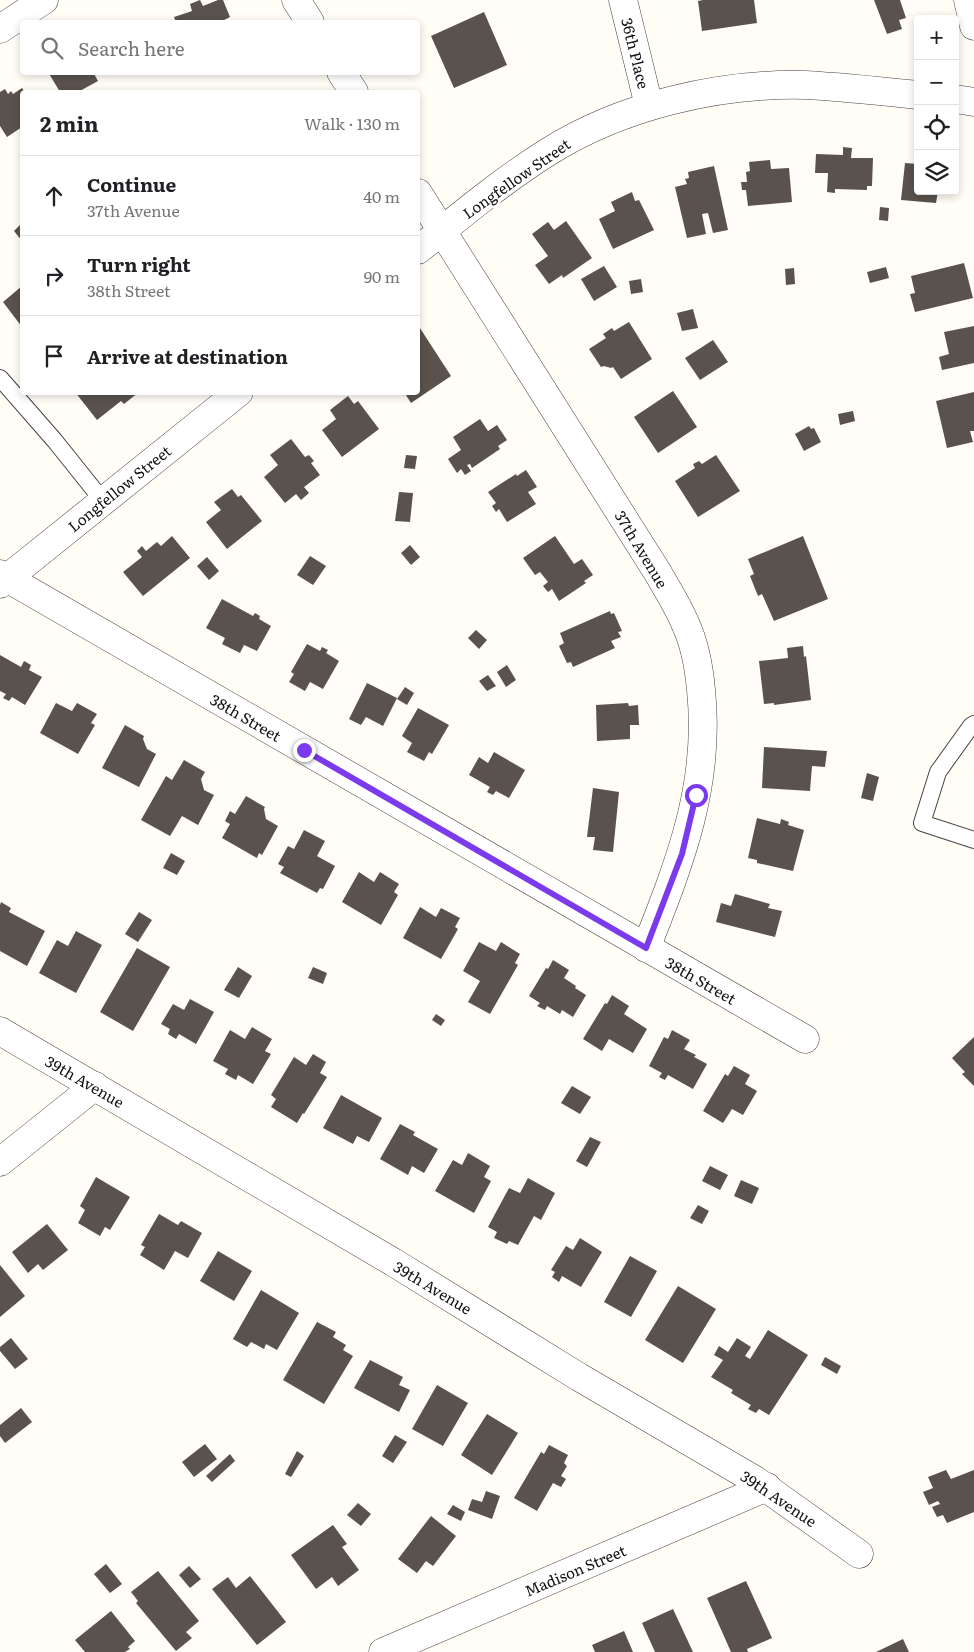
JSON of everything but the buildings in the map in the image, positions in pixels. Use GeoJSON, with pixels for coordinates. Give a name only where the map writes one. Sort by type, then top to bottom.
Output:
{"type":"FeatureCollection","features":[{"type":"Feature","properties":{"kind":"street"},"geometry":{"type":"LineString","coordinates":[[0,29],[44,0]]}},
{"type":"Feature","properties":{"kind":"street"},"geometry":{"type":"LineString","coordinates":[[296,0],[309,20]]}},
{"type":"Feature","properties":{"kind":"street","name":"36th Place"},"geometry":{"type":"LineString","coordinates":[[623,0],[649,106]]}},
{"type":"Feature","properties":{"kind":"street"},"geometry":{"type":"LineString","coordinates":[[968,0],[974,26]]}},
{"type":"Feature","properties":{"kind":"street"},"geometry":{"type":"LineString","coordinates":[[343,75],[353,90]]}},
{"type":"Feature","properties":{"kind":"street","name":"Longfellow Street"},"geometry":{"type":"LineString","coordinates":[[420,248],[502,184],[548,152],[615,118],[649,106],[719,92],[756,87],[804,85],[880,90],[914,94]]}},
{"type":"Feature","properties":{"kind":"street"},"geometry":{"type":"LineString","coordinates":[[959,100],[974,102]]}},
{"type":"Feature","properties":{"kind":"street","name":"37th Avenue"},"geometry":{"type":"LineString","coordinates":[[420,196],[658,573],[686,624],[698,665],[703,710],[701,762],[693,811],[682,854],[646,948]]}},
{"type":"Feature","properties":{"kind":"street","name":"Longfellow Street"},"geometry":{"type":"LineString","coordinates":[[2,579],[235,395]]}},
{"type":"Feature","properties":{"kind":"street","name":"38th Street"},"geometry":{"type":"LineString","coordinates":[[2,579],[804,1039]]}},
{"type":"Feature","properties":{"kind":"street","name":"39th Avenue"},"geometry":{"type":"LineString","coordinates":[[0,1031],[393,1262],[579,1377],[767,1487],[859,1554]]}},
{"type":"Feature","properties":{"kind":"street"},"geometry":{"type":"LineString","coordinates":[[0,1162],[95,1086]]}},
{"type":"Feature","properties":{"kind":"street","name":"Madison Street"},"geometry":{"type":"LineString","coordinates":[[383,1652],[767,1487]]}},
{"type":"Feature","properties":{"kind":"lane"},"geometry":{"type":"LineString","coordinates":[[0,378],[55,441],[103,501]]}},
{"type":"Feature","properties":{"kind":"lane"},"geometry":{"type":"LineString","coordinates":[[974,724],[938,772],[922,823],[974,840]]}},
{"type":"Feature","properties":{"kind":"route"},"geometry":{"type":"LineString","coordinates":[[304,750],[646,948],[682,854],[696,795]]}}]}
